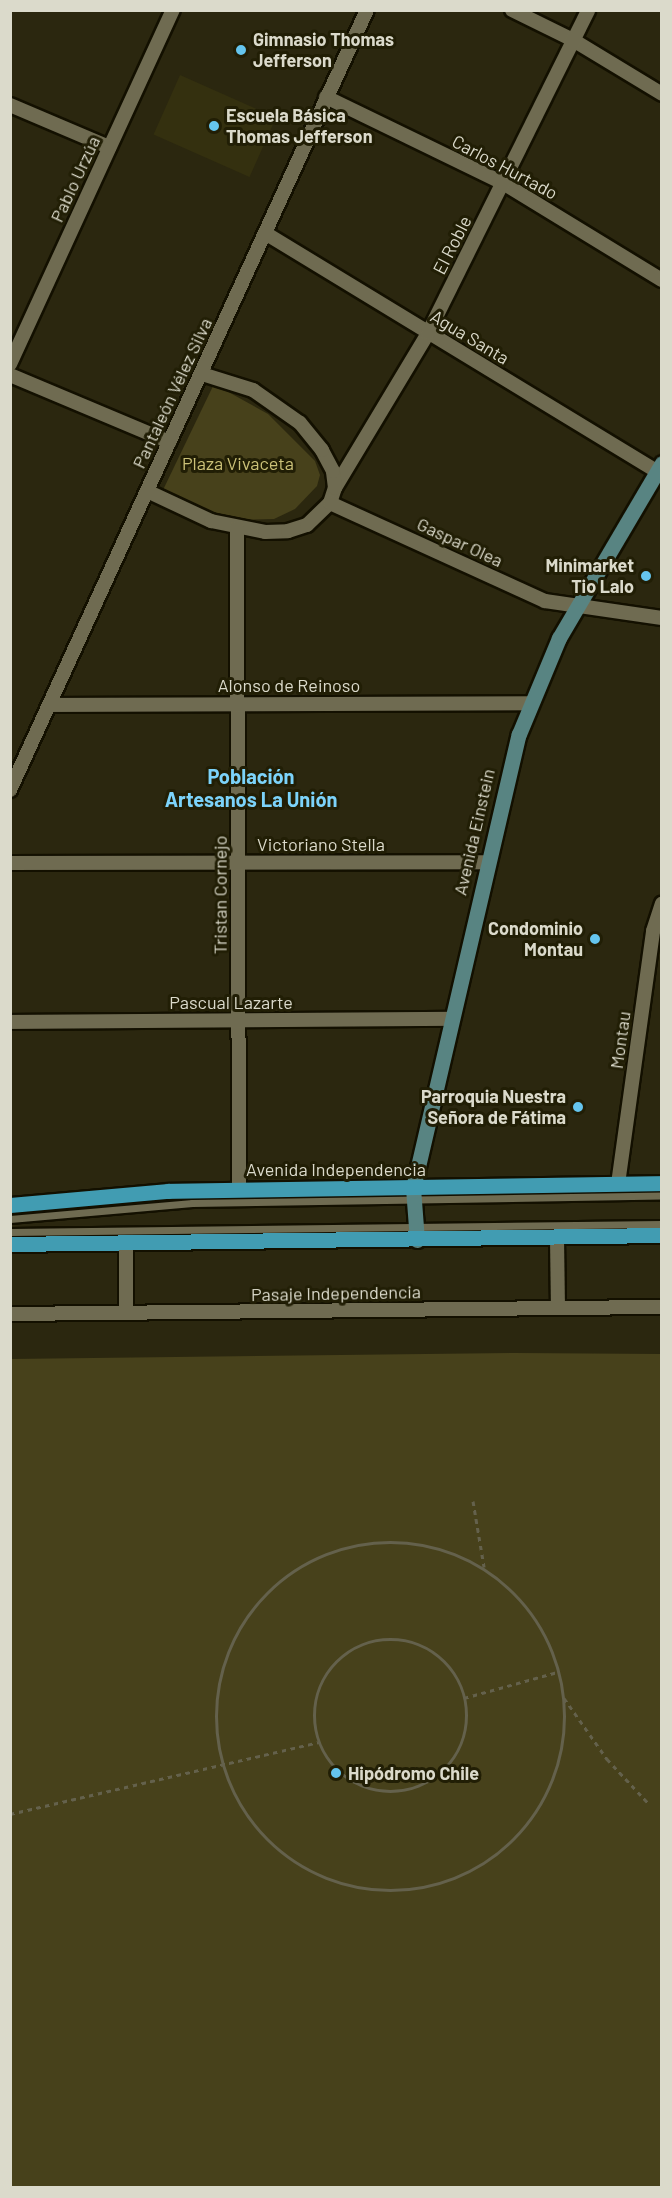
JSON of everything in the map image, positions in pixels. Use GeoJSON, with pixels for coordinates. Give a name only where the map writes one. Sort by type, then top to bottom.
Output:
{"type":"FeatureCollection","features":[{"type":"Feature","properties":{"kind":"main road","name":"Avenida Einstein"},"geometry":{"type":"LineString","coordinates":[[416,1233],[413,1195],[510,765],[529,703],[577,606],[659,467]]}},
{"type":"Feature","properties":{"kind":"main road","name":"Avenida Independencia"},"geometry":{"type":"LineString","coordinates":[[10,1205],[125,1194],[239,1190],[413,1195],[662,1183]]}},
{"type":"Feature","properties":{"kind":"main road"},"geometry":{"type":"LineString","coordinates":[[10,1244],[126,1243],[416,1233],[557,1238],[662,1236]]}},
{"type":"Feature","properties":{"kind":"street","name":"Pablo Urzúa"},"geometry":{"type":"LineString","coordinates":[[10,364],[173,10]]}},
{"type":"Feature","properties":{"kind":"street","name":"Pantaleón Vélez Silva"},"geometry":{"type":"LineString","coordinates":[[10,790],[367,10]]}},
{"type":"Feature","properties":{"kind":"street"},"geometry":{"type":"LineString","coordinates":[[512,10],[573,40],[662,94]]}},
{"type":"Feature","properties":{"kind":"street","name":"El Roble"},"geometry":{"type":"LineString","coordinates":[[335,488],[428,333],[588,10]]}},
{"type":"Feature","properties":{"kind":"street","name":"Carlos Hurtado"},"geometry":{"type":"LineString","coordinates":[[326,97],[503,183],[662,280]]}},
{"type":"Feature","properties":{"kind":"street"},"geometry":{"type":"LineString","coordinates":[[10,105],[109,147]]}},
{"type":"Feature","properties":{"kind":"street","name":"Agua Santa"},"geometry":{"type":"LineString","coordinates":[[265,233],[428,333],[659,467]]}},
{"type":"Feature","properties":{"kind":"street"},"geometry":{"type":"LineString","coordinates":[[147,491],[211,521],[237,528],[288,531],[314,522],[330,502],[335,488],[326,457],[296,419],[253,390],[202,374]]}},
{"type":"Feature","properties":{"kind":"street"},"geometry":{"type":"LineString","coordinates":[[10,375],[169,442]]}},
{"type":"Feature","properties":{"kind":"street","name":"Gaspar Olea"},"geometry":{"type":"LineString","coordinates":[[330,502],[545,601],[662,618]]}},
{"type":"Feature","properties":{"kind":"street","name":"Tristan Cornejo"},"geometry":{"type":"LineString","coordinates":[[237,528],[239,1190]]}},
{"type":"Feature","properties":{"kind":"street","name":"Alonso de Reinoso"},"geometry":{"type":"LineString","coordinates":[[50,705],[529,703]]}},
{"type":"Feature","properties":{"kind":"street","name":"Victoriano Stella"},"geometry":{"type":"LineString","coordinates":[[10,863],[488,862]]}},
{"type":"Feature","properties":{"kind":"street","name":"Montau"},"geometry":{"type":"LineString","coordinates":[[618,1184],[654,931],[662,903]]}},
{"type":"Feature","properties":{"kind":"street","name":"Pascual Lazarte"},"geometry":{"type":"LineString","coordinates":[[10,1022],[451,1019]]}},
{"type":"Feature","properties":{"kind":"street"},"geometry":{"type":"LineString","coordinates":[[557,1238],[558,1308]]}},
{"type":"Feature","properties":{"kind":"street"},"geometry":{"type":"LineString","coordinates":[[126,1243],[126,1313]]}},
{"type":"Feature","properties":{"kind":"street","name":"Pasaje Independencia"},"geometry":{"type":"LineString","coordinates":[[10,1314],[662,1307]]}},
{"type":"Feature","properties":{"kind":"lane"},"geometry":{"type":"LineString","coordinates":[[10,1219],[192,1203],[413,1195],[662,1196]]}},
{"type":"Feature","properties":{"kind":"lane"},"geometry":{"type":"LineString","coordinates":[[10,1232],[416,1233],[662,1224]]}},
{"type":"Feature","properties":{"kind":"path"},"geometry":{"type":"LineString","coordinates":[[473,1501],[484,1567]]}},
{"type":"Feature","properties":{"kind":"path"},"geometry":{"type":"LineString","coordinates":[[385,1540],[436,1546],[484,1567],[524,1602],[551,1647],[558,1672],[564,1698],[561,1751],[543,1800],[512,1841],[469,1872],[420,1888],[368,1890],[317,1876],[274,1847],[240,1808],[223,1767],[215,1708],[225,1657],[250,1611],[287,1574],[333,1550],[385,1540]]}},
{"type":"Feature","properties":{"kind":"path"},"geometry":{"type":"LineString","coordinates":[[387,1639],[410,1641],[431,1651],[448,1666],[463,1698],[465,1731],[457,1752],[443,1771],[424,1784],[403,1791],[380,1792],[358,1785],[339,1773],[319,1742],[314,1712],[318,1690],[329,1670],[345,1654],[365,1643],[387,1639]]}},
{"type":"Feature","properties":{"kind":"path"},"geometry":{"type":"LineString","coordinates":[[463,1698],[558,1672]]}},
{"type":"Feature","properties":{"kind":"path"},"geometry":{"type":"LineString","coordinates":[[564,1698],[607,1759],[649,1804]]}},
{"type":"Feature","properties":{"kind":"path"},"geometry":{"type":"LineString","coordinates":[[10,1814],[223,1767],[319,1742]]}},
{"type":"Feature","properties":{"kind":"shaded area","name":"Escuela Básica Thomas Jefferson"},"geometry":{"type":"Polygon","coordinates":[[[180,75],[276,118],[249,177],[154,134],[180,75]]]}},
{"type":"Feature","properties":{"kind":"green space","name":"Plaza Vivaceta"},"geometry":{"type":"Polygon","coordinates":[[[214,384],[268,414],[315,461],[320,475],[317,486],[295,509],[274,519],[235,520],[193,507],[163,490],[214,384]]]}},
{"type":"Feature","properties":{"kind":"green space","name":"Hipódromo Chile"},"geometry":{"type":"Polygon","coordinates":[[[517,1353],[661,1354],[661,2187],[11,2187],[11,1359],[517,1353]]]}},
{"type":"Feature","properties":{"kind":"place","name":"Gimnasio Thomas Jefferson"},"geometry":{"type":"Point","coordinates":[241,50]}},
{"type":"Feature","properties":{"kind":"place","name":"Escuela Básica Thomas Jefferson"},"geometry":{"type":"Point","coordinates":[214,126]}},
{"type":"Feature","properties":{"kind":"place","name":"Minimarket Tio Lalo"},"geometry":{"type":"Point","coordinates":[646,576]}},
{"type":"Feature","properties":{"kind":"place","name":"Condominio Montau"},"geometry":{"type":"Point","coordinates":[595,939]}},
{"type":"Feature","properties":{"kind":"place","name":"Parroquia Nuestra Señora de Fátima"},"geometry":{"type":"Point","coordinates":[578,1107]}},
{"type":"Feature","properties":{"kind":"place","name":"Hipódromo Chile"},"geometry":{"type":"Point","coordinates":[336,1773]}},
{"type":"Feature","properties":{"kind":"district","name":"Población Artesanos La Unión"},"geometry":{"type":"Point","coordinates":[251,788]}}]}
